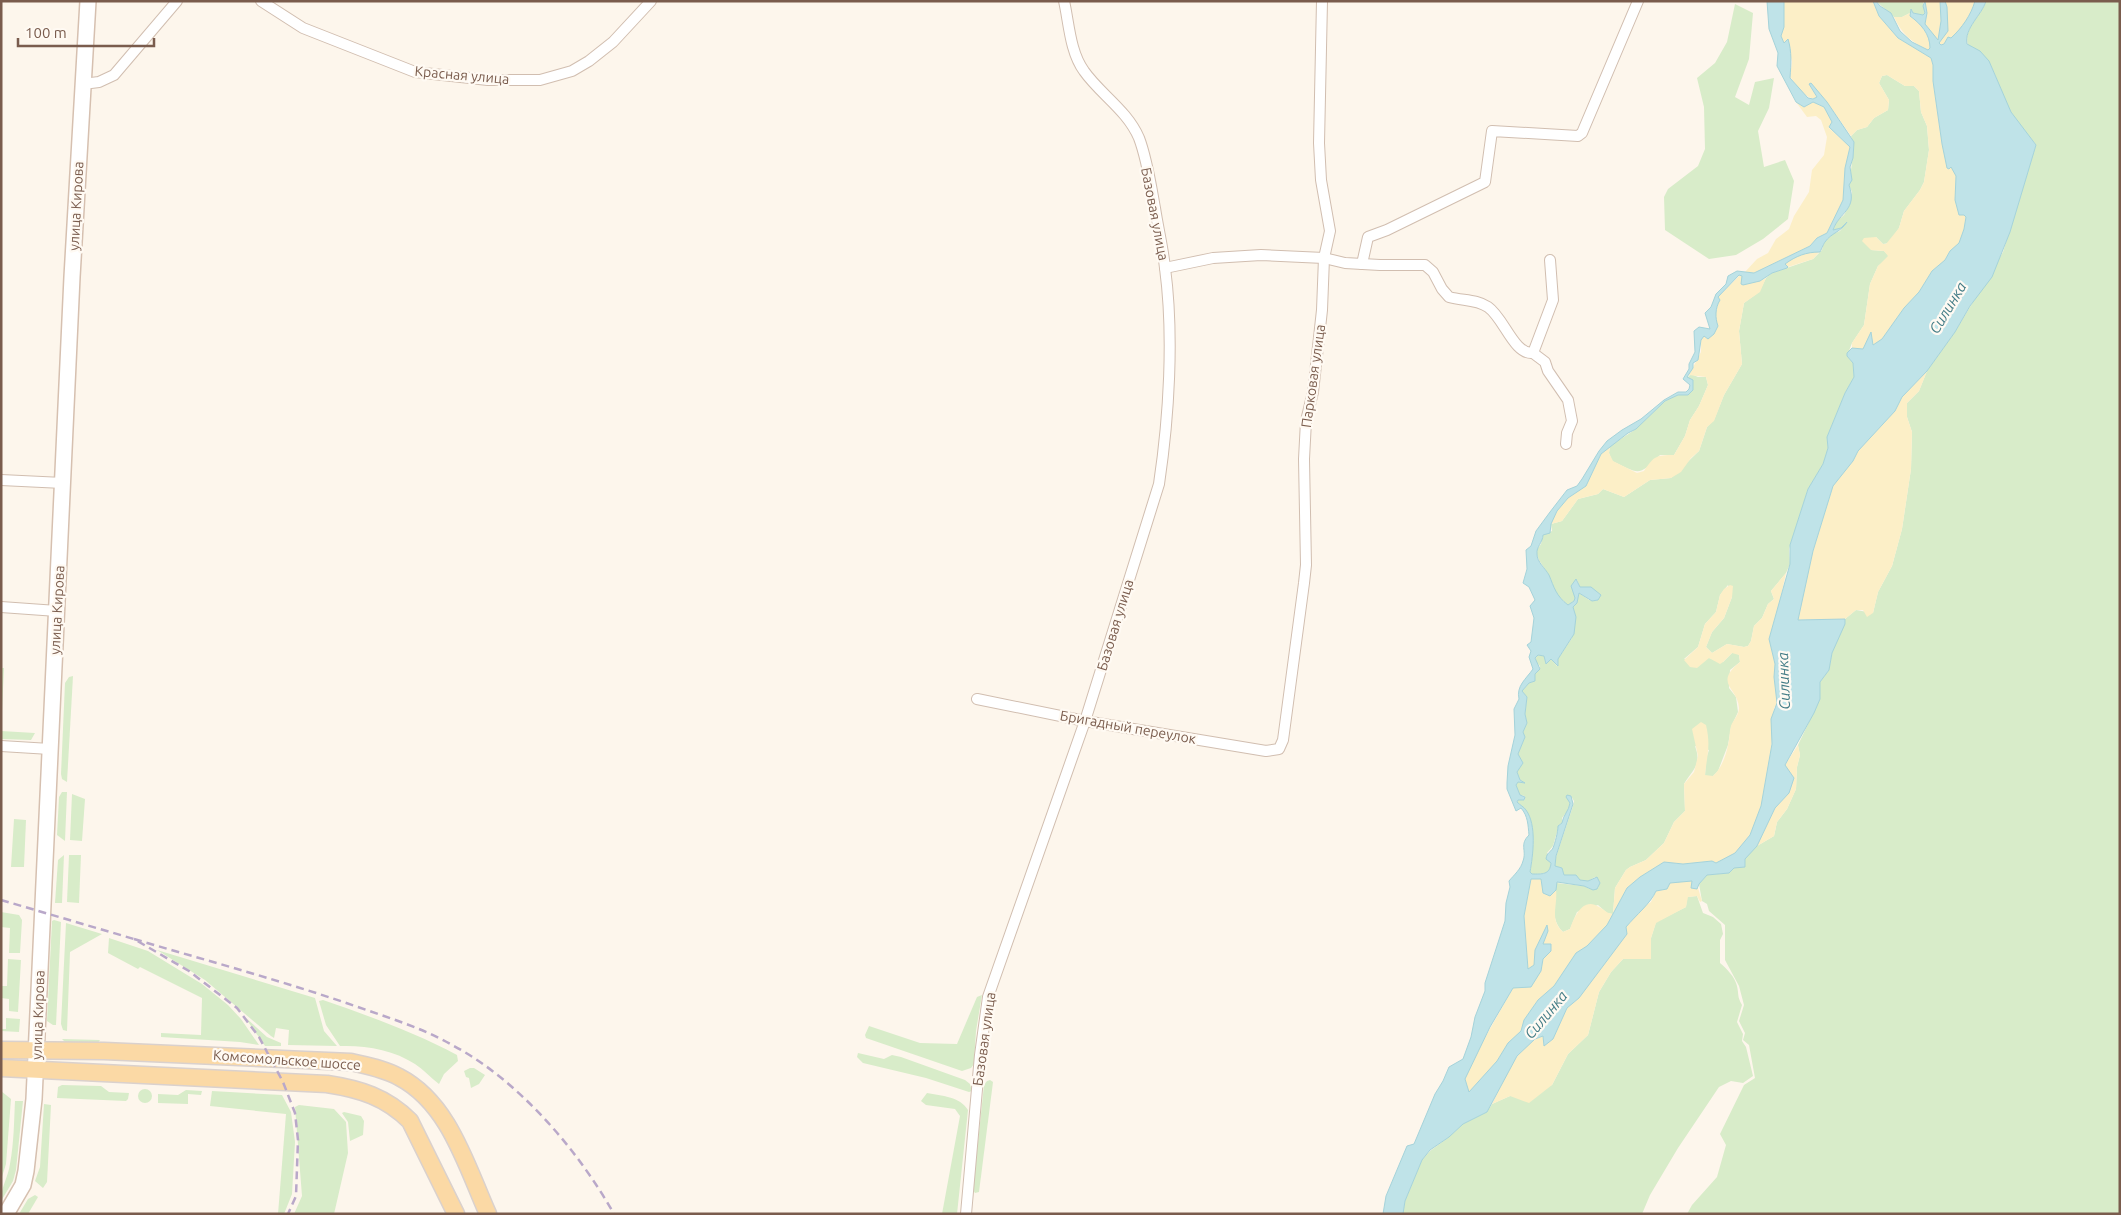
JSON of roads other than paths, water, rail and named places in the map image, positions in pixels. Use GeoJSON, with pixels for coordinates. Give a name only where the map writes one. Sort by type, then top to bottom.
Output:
{"type":"FeatureCollection","features":[{"type":"Feature","properties":{"kind":"main road","name":"улица Кирова"},"geometry":{"type":"LineString","coordinates":[[6,1214],[23,1185],[26,1172],[31,1138],[36,1069],[50,749],[88,1]]}},
{"type":"Feature","properties":{"kind":"main road","name":"Комсомольское шоссе"},"geometry":{"type":"LineString","coordinates":[[1,1050],[104,1051],[351,1062],[384,1070],[415,1086],[426,1095],[446,1121],[488,1214]]}},
{"type":"Feature","properties":{"kind":"main road","name":"Комсомольское шоссе"},"geometry":{"type":"LineString","coordinates":[[1,1068],[327,1084],[364,1091],[383,1099],[410,1121],[456,1214]]}},
{"type":"Feature","properties":{"kind":"street"},"geometry":{"type":"LineString","coordinates":[[83,84],[99,82],[114,75],[177,1]]}},
{"type":"Feature","properties":{"kind":"street","name":"Красная улица"},"geometry":{"type":"LineString","coordinates":[[261,1],[303,28],[415,72],[497,80],[540,80],[572,72],[589,62],[613,42],[651,1]]}},
{"type":"Feature","properties":{"kind":"street","name":"Базовая улица"},"geometry":{"type":"LineString","coordinates":[[966,1214],[980,1055],[988,997],[1085,720],[1159,484],[1163,456],[1169,352],[1165,268],[1153,198],[1139,138],[1129,121],[1083,70],[1074,46],[1064,1]]}},
{"type":"Feature","properties":{"kind":"street","name":"Парковая улица"},"geometry":{"type":"LineString","coordinates":[[1279,749],[1284,740],[1306,565],[1304,460],[1306,421],[1313,392],[1318,353],[1324,258],[1330,231],[1320,180],[1322,1]]}},
{"type":"Feature","properties":{"kind":"street"},"geometry":{"type":"LineString","coordinates":[[1362,264],[1368,237],[1485,182],[1492,131],[1578,136],[1582,133],[1638,1]]}},
{"type":"Feature","properties":{"kind":"street"},"geometry":{"type":"LineString","coordinates":[[1165,268],[1213,258],[1240,255],[1324,258],[1362,264],[1425,265],[1433,272],[1442,289],[1450,297],[1474,301],[1488,308],[1504,325],[1518,347],[1527,354],[1533,353],[1545,362],[1548,371],[1568,400],[1572,421],[1567,433],[1566,444]]}},
{"type":"Feature","properties":{"kind":"street"},"geometry":{"type":"LineString","coordinates":[[1533,353],[1553,300],[1550,260]]}},
{"type":"Feature","properties":{"kind":"street"},"geometry":{"type":"LineString","coordinates":[[1,480],[63,483]]}},
{"type":"Feature","properties":{"kind":"street"},"geometry":{"type":"LineString","coordinates":[[1,607],[57,611]]}},
{"type":"Feature","properties":{"kind":"street","name":"Бригадный переулок"},"geometry":{"type":"LineString","coordinates":[[978,698],[1085,720],[1266,751],[1279,749]]}},
{"type":"Feature","properties":{"kind":"street"},"geometry":{"type":"LineString","coordinates":[[1,746],[50,749]]}},
{"type":"Feature","properties":{"kind":"water","name":"Силинка"},"geometry":{"type":"Polygon","coordinates":[[[1767,1],[1784,1],[1784,27],[1781,36],[1784,43],[1788,39],[1791,58],[1790,78],[1808,98],[1813,99],[1817,97],[1809,84],[1811,83],[1827,102],[1854,142],[1853,158],[1850,167],[1852,180],[1849,185],[1851,200],[1847,210],[1833,230],[1841,228],[1847,222],[1842,228],[1827,239],[1820,252],[1797,257],[1785,264],[1787,268],[1772,273],[1760,281],[1743,285],[1741,284],[1742,276],[1739,275],[1718,297],[1720,300],[1716,316],[1718,326],[1714,334],[1708,339],[1704,336],[1701,340],[1698,360],[1693,363],[1693,368],[1687,377],[1693,380],[1693,390],[1688,395],[1678,395],[1665,401],[1636,429],[1601,454],[1586,486],[1568,498],[1557,511],[1551,524],[1550,533],[1543,535],[1537,551],[1537,557],[1564,602],[1568,605],[1574,601],[1575,598],[1571,586],[1576,579],[1580,587],[1591,587],[1601,595],[1598,600],[1592,601],[1579,593],[1577,603],[1573,607],[1576,617],[1574,634],[1558,659],[1558,666],[1551,659],[1546,664],[1544,656],[1538,655],[1535,658],[1540,669],[1535,674],[1535,681],[1529,683],[1522,691],[1527,697],[1525,714],[1527,723],[1523,732],[1525,737],[1518,754],[1523,763],[1517,772],[1520,780],[1525,783],[1518,782],[1516,785],[1520,795],[1525,797],[1524,800],[1518,800],[1517,802],[1526,810],[1532,824],[1533,849],[1530,872],[1532,874],[1542,874],[1549,870],[1551,863],[1546,857],[1553,848],[1558,826],[1562,823],[1570,803],[1566,797],[1567,795],[1571,796],[1573,804],[1556,856],[1555,866],[1562,868],[1564,875],[1576,875],[1580,880],[1588,881],[1597,877],[1600,883],[1597,889],[1593,890],[1584,886],[1557,882],[1556,890],[1550,896],[1543,893],[1541,879],[1531,879],[1524,916],[1528,969],[1534,965],[1535,950],[1547,925],[1548,931],[1543,944],[1551,944],[1551,951],[1543,959],[1541,971],[1531,987],[1513,988],[1490,1027],[1465,1079],[1469,1092],[1497,1061],[1508,1043],[1521,1031],[1524,1020],[1538,1000],[1554,986],[1576,953],[1587,946],[1607,925],[1627,888],[1640,877],[1664,862],[1683,864],[1712,861],[1716,863],[1735,853],[1750,835],[1761,806],[1772,744],[1771,719],[1777,703],[1774,677],[1775,664],[1769,639],[1790,564],[1790,545],[1808,489],[1823,464],[1828,448],[1827,437],[1845,393],[1854,377],[1853,363],[1847,356],[1847,353],[1852,348],[1863,349],[1871,332],[1873,345],[1882,339],[1904,308],[1919,292],[1932,271],[1945,260],[1950,251],[1959,243],[1966,217],[1959,215],[1955,200],[1956,176],[1951,167],[1947,168],[1931,58],[1898,38],[1879,16],[1873,1],[1876,1],[1891,13],[1900,31],[1912,42],[1928,50],[1930,43],[1927,34],[1918,22],[1910,16],[1911,9],[1913,13],[1923,15],[1925,13],[1923,6],[1925,1],[1927,13],[1925,24],[1938,40],[1941,21],[1940,1],[1945,1],[1948,31],[1939,43],[1941,45],[1944,44],[1948,37],[1951,38],[1962,26],[1969,16],[1975,1],[1986,1],[1968,32],[1967,44],[1980,51],[1989,61],[2011,112],[2036,145],[2010,232],[1992,277],[1970,306],[1955,332],[1927,371],[1902,397],[1895,411],[1858,451],[1853,461],[1833,486],[1813,551],[1798,620],[1845,619],[1845,624],[1832,653],[1829,670],[1820,682],[1820,699],[1785,765],[1794,778],[1789,793],[1775,808],[1757,846],[1745,859],[1745,867],[1734,868],[1729,873],[1707,875],[1697,889],[1691,888],[1692,881],[1670,883],[1667,889],[1656,891],[1654,896],[1626,927],[1627,934],[1579,998],[1567,1008],[1553,1039],[1544,1046],[1543,1036],[1535,1039],[1517,1056],[1487,1112],[1463,1124],[1449,1137],[1430,1150],[1422,1160],[1405,1201],[1403,1214],[1383,1214],[1386,1196],[1407,1146],[1414,1144],[1435,1094],[1449,1067],[1463,1059],[1505,921],[1506,903],[1510,887],[1509,881],[1522,864],[1524,842],[1529,835],[1525,814],[1521,808],[1516,811],[1507,789],[1508,766],[1515,735],[1514,709],[1519,699],[1520,686],[1533,669],[1529,657],[1531,651],[1527,645],[1531,642],[1534,618],[1530,606],[1535,600],[1529,587],[1523,583],[1527,569],[1526,550],[1531,546],[1536,531],[1550,512],[1567,490],[1577,486],[1607,441],[1641,419],[1664,400],[1678,392],[1686,392],[1689,389],[1690,385],[1683,379],[1695,352],[1694,331],[1699,327],[1710,329],[1705,313],[1711,307],[1716,294],[1726,284],[1728,276],[1737,271],[1754,273],[1810,246],[1817,238],[1827,233],[1843,200],[1845,168],[1850,147],[1829,127],[1832,122],[1824,107],[1813,102],[1804,107],[1796,102],[1777,66],[1778,53],[1769,29],[1767,1]]]}},
{"type":"Feature","properties":{"kind":"railway"},"geometry":{"type":"LineString","coordinates":[[1,900],[134,939],[189,971],[237,1008],[259,1037],[283,1082],[295,1113],[298,1140],[296,1196],[288,1214]]}},
{"type":"Feature","properties":{"kind":"railway"},"geometry":{"type":"LineString","coordinates":[[134,939],[328,997],[406,1024],[454,1046],[501,1078],[545,1119],[583,1166],[614,1214]]}}]}
